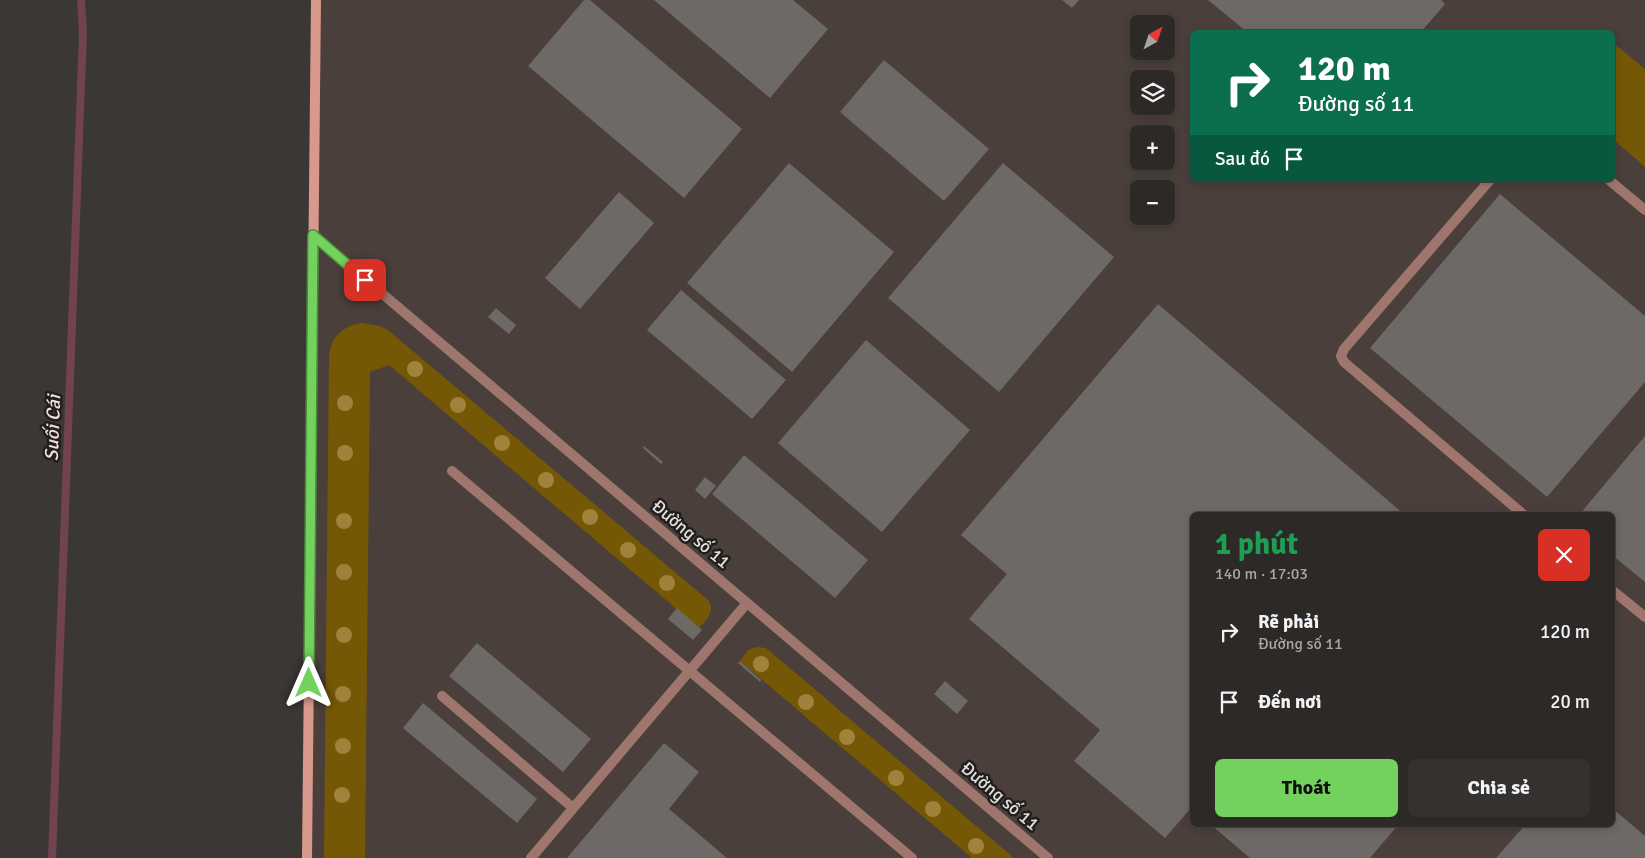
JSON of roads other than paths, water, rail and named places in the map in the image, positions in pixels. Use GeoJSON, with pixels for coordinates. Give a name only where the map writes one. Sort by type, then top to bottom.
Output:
{"type":"FeatureCollection","features":[{"type":"Feature","properties":{"kind":"street"},"geometry":{"type":"LineString","coordinates":[[307,858],[316,0]]}},
{"type":"Feature","properties":{"kind":"street"},"geometry":{"type":"LineString","coordinates":[[1488,182],[1344,349],[1341,356],[1344,362],[1520,512]]}},
{"type":"Feature","properties":{"kind":"street"},"geometry":{"type":"LineString","coordinates":[[1611,182],[1645,210]]}},
{"type":"Feature","properties":{"kind":"street","name":"Đường số 11"},"geometry":{"type":"LineString","coordinates":[[313,235],[1048,858]]}},
{"type":"Feature","properties":{"kind":"street"},"geometry":{"type":"LineString","coordinates":[[452,471],[912,858]]}},
{"type":"Feature","properties":{"kind":"street"},"geometry":{"type":"LineString","coordinates":[[1615,592],[1645,617]]}},
{"type":"Feature","properties":{"kind":"street"},"geometry":{"type":"LineString","coordinates":[[531,858],[747,603]]}},
{"type":"Feature","properties":{"kind":"street"},"geometry":{"type":"LineString","coordinates":[[442,696],[574,808]]}},
{"type":"Feature","properties":{"kind":"waterway","name":"Suối Cái"},"geometry":{"type":"LineString","coordinates":[[52,858],[83,32],[81,0]]}}]}
